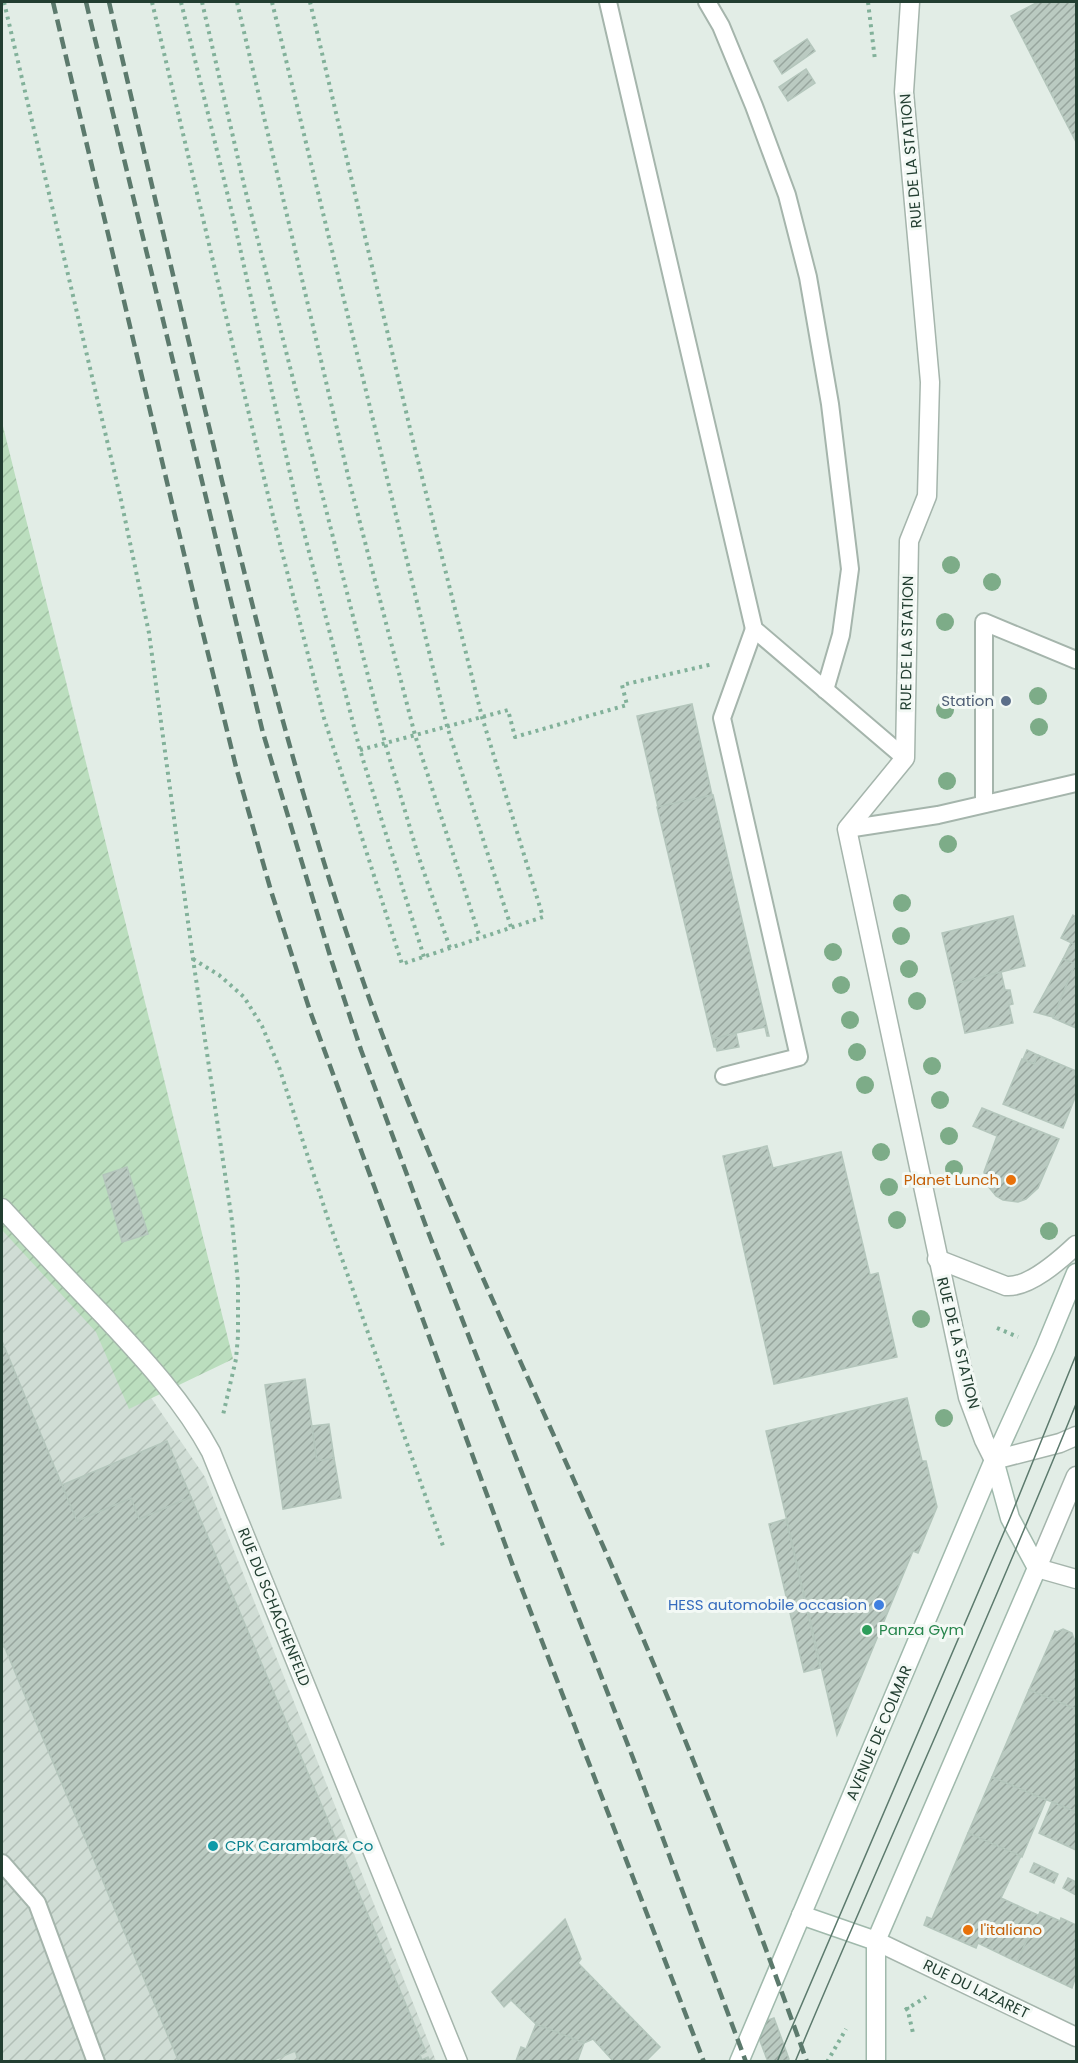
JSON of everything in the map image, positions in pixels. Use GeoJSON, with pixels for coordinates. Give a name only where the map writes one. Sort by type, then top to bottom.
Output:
{"type":"FeatureCollection","features":[{"type":"Feature","properties":{"kind":"street","name":"RUE DE LA STATION"},"geometry":{"type":"LineString","coordinates":[[905,758],[909,541],[927,496],[930,382],[904,92],[910,2]]}},
{"type":"Feature","properties":{"kind":"street"},"geometry":{"type":"LineString","coordinates":[[847,830],[905,758]]}},
{"type":"Feature","properties":{"kind":"street","name":"RUE DE LA STATION"},"geometry":{"type":"LineString","coordinates":[[847,830],[968,1397],[994,1460],[1010,1518],[1036,1568]]}},
{"type":"Feature","properties":{"kind":"street","name":"RUE DU SCHACHENFELD"},"geometry":{"type":"LineString","coordinates":[[2,1208],[174,1394],[211,1452],[458,2061]]}},
{"type":"Feature","properties":{"kind":"street","name":"RUE DE LA STATION"},"geometry":{"type":"LineString","coordinates":[[937,1259],[1014,1287],[1054,1266],[1077,1245]]}},
{"type":"Feature","properties":{"kind":"street","name":"AVENUE DE COLMAR"},"geometry":{"type":"LineString","coordinates":[[740,2061],[994,1460],[1077,1273]]}},
{"type":"Feature","properties":{"kind":"street"},"geometry":{"type":"LineString","coordinates":[[994,1460],[1060,1443],[1077,1436]]}},
{"type":"Feature","properties":{"kind":"street"},"geometry":{"type":"LineString","coordinates":[[876,2061],[876,1941],[1077,1476]]}},
{"type":"Feature","properties":{"kind":"street"},"geometry":{"type":"LineString","coordinates":[[1036,1568],[1077,1579]]}},
{"type":"Feature","properties":{"kind":"street","name":"RUE DU LAZARET"},"geometry":{"type":"LineString","coordinates":[[801,1915],[876,1941],[1077,2037]]}},
{"type":"Feature","properties":{"kind":"lane"},"geometry":{"type":"LineString","coordinates":[[608,2],[754,629],[722,718],[799,1057],[724,1076]]}},
{"type":"Feature","properties":{"kind":"lane"},"geometry":{"type":"LineString","coordinates":[[707,2],[721,26],[746,86],[787,195],[808,277],[828,393],[849,568],[841,635],[825,690]]}},
{"type":"Feature","properties":{"kind":"lane"},"geometry":{"type":"LineString","coordinates":[[984,804],[984,622],[1077,660]]}},
{"type":"Feature","properties":{"kind":"lane"},"geometry":{"type":"LineString","coordinates":[[754,629],[905,758]]}},
{"type":"Feature","properties":{"kind":"lane"},"geometry":{"type":"LineString","coordinates":[[847,830],[938,815],[1077,783]]}},
{"type":"Feature","properties":{"kind":"lane"},"geometry":{"type":"LineString","coordinates":[[2,1863],[37,1903],[96,2061]]}},
{"type":"Feature","properties":{"kind":"path"},"geometry":{"type":"LineString","coordinates":[[4,2],[121,500],[149,633],[238,1283],[239,1327],[236,1359],[224,1414],[211,1452]]}},
{"type":"Feature","properties":{"kind":"path"},"geometry":{"type":"LineString","coordinates":[[152,2],[275,527],[324,718],[402,964],[543,917],[482,717],[412,437],[310,2]]}},
{"type":"Feature","properties":{"kind":"path"},"geometry":{"type":"LineString","coordinates":[[181,2],[234,220],[298,509],[360,750],[424,957]]}},
{"type":"Feature","properties":{"kind":"path"},"geometry":{"type":"LineString","coordinates":[[202,2],[245,189],[385,743],[418,855],[450,948]]}},
{"type":"Feature","properties":{"kind":"path"},"geometry":{"type":"LineString","coordinates":[[237,2],[350,484],[416,735],[480,938]]}},
{"type":"Feature","properties":{"kind":"path"},"geometry":{"type":"LineString","coordinates":[[272,2],[447,726],[512,927]]}},
{"type":"Feature","properties":{"kind":"path"},"geometry":{"type":"LineString","coordinates":[[360,750],[508,710],[515,737],[627,705],[622,685],[743,657]]}},
{"type":"Feature","properties":{"kind":"path"},"geometry":{"type":"LineString","coordinates":[[193,958],[219,975],[244,997],[262,1026],[279,1067],[332,1230],[443,1546]]}},
{"type":"Feature","properties":{"kind":"path"},"geometry":{"type":"LineString","coordinates":[[905,1998],[913,2033]]}},
{"type":"Feature","properties":{"kind":"shaded area","name":"CPK Carambar& Co"},"geometry":{"type":"Polygon","coordinates":[[[2,1222],[103,1327],[205,1477],[436,2061],[2,2061],[2,1222]]]}},
{"type":"Feature","properties":{"kind":"green space"},"geometry":{"type":"Polygon","coordinates":[[[2,422],[233,1359],[129,1409],[96,1332],[2,1230],[2,422]]]}},
{"type":"Feature","properties":{"kind":"building"},"geometry":{"type":"Polygon","coordinates":[[[1038,2],[1076,2],[1076,142],[1011,16],[1038,2]]]}},
{"type":"Feature","properties":{"kind":"building"},"geometry":{"type":"Polygon","coordinates":[[[807,39],[815,51],[782,74],[774,61],[807,39]]]}},
{"type":"Feature","properties":{"kind":"building"},"geometry":{"type":"Polygon","coordinates":[[[806,69],[815,83],[788,101],[779,87],[806,69]]]}},
{"type":"Feature","properties":{"kind":"building"},"geometry":{"type":"Polygon","coordinates":[[[692,704],[712,795],[658,807],[637,716],[692,704]]]}},
{"type":"Feature","properties":{"kind":"building"},"geometry":{"type":"Polygon","coordinates":[[[713,795],[769,1036],[767,1036],[765,1027],[736,1033],[714,1039],[716,1047],[714,1047],[657,807],[713,795]]]}},
{"type":"Feature","properties":{"kind":"building"},"geometry":{"type":"Polygon","coordinates":[[[1073,915],[1076,917],[1076,945],[1061,938],[1073,915]]]}},
{"type":"Feature","properties":{"kind":"building"},"geometry":{"type":"Polygon","coordinates":[[[1013,916],[1025,966],[954,984],[942,933],[1013,916]]]}},
{"type":"Feature","properties":{"kind":"building"},"geometry":{"type":"Polygon","coordinates":[[[1071,943],[1076,945],[1076,1028],[1053,1018],[1075,964],[1063,959],[1071,943]]]}},
{"type":"Feature","properties":{"kind":"building"},"geometry":{"type":"Polygon","coordinates":[[[1063,959],[1075,964],[1053,1017],[1034,1012],[1063,959]]]}},
{"type":"Feature","properties":{"kind":"building"},"geometry":{"type":"Polygon","coordinates":[[[1001,972],[1005,990],[1010,990],[1013,1004],[1009,1005],[1013,1023],[965,1033],[954,984],[1001,972]]]}},
{"type":"Feature","properties":{"kind":"building"},"geometry":{"type":"Polygon","coordinates":[[[736,1033],[739,1047],[717,1051],[714,1039],[736,1033]]]}},
{"type":"Feature","properties":{"kind":"building"},"geometry":{"type":"Polygon","coordinates":[[[1027,1050],[1038,1055],[1034,1064],[1023,1059],[1027,1050]]]}},
{"type":"Feature","properties":{"kind":"building"},"geometry":{"type":"Polygon","coordinates":[[[1038,1055],[1076,1071],[1076,1095],[1063,1128],[1003,1104],[1022,1059],[1034,1064],[1038,1055]]]}},
{"type":"Feature","properties":{"kind":"building"},"geometry":{"type":"Polygon","coordinates":[[[982,1108],[1059,1139],[1038,1188],[1026,1199],[1018,1202],[1003,1200],[996,1196],[987,1185],[984,1172],[997,1136],[973,1126],[982,1108]]]}},
{"type":"Feature","properties":{"kind":"building"},"geometry":{"type":"Polygon","coordinates":[[[767,1146],[773,1168],[841,1152],[870,1275],[878,1273],[897,1357],[774,1384],[723,1156],[767,1146]]]}},
{"type":"Feature","properties":{"kind":"building"},"geometry":{"type":"Polygon","coordinates":[[[127,1167],[148,1234],[122,1242],[103,1175],[127,1167]]]}},
{"type":"Feature","properties":{"kind":"building","name":"CPK Carambar& Co"},"geometry":{"type":"Polygon","coordinates":[[[2,1341],[77,1521],[131,1498],[139,1519],[191,1497],[426,2052],[420,2055],[422,2060],[428,2057],[430,2062],[299,2062],[295,2051],[269,2062],[179,2062],[2,1641],[2,1341]]]}},
{"type":"Feature","properties":{"kind":"building"},"geometry":{"type":"Polygon","coordinates":[[[305,1379],[317,1461],[334,1458],[341,1498],[283,1509],[265,1385],[305,1379]]]}},
{"type":"Feature","properties":{"kind":"building"},"geometry":{"type":"Polygon","coordinates":[[[907,1398],[922,1461],[926,1461],[937,1507],[918,1553],[913,1551],[837,1735],[766,1431],[907,1398]]]}},
{"type":"Feature","properties":{"kind":"building"},"geometry":{"type":"Polygon","coordinates":[[[329,1424],[334,1458],[317,1461],[312,1426],[329,1424]]]}},
{"type":"Feature","properties":{"kind":"building"},"geometry":{"type":"Polygon","coordinates":[[[167,1441],[191,1497],[139,1519],[131,1498],[77,1521],[62,1485],[167,1441]]]}},
{"type":"Feature","properties":{"kind":"building"},"geometry":{"type":"Polygon","coordinates":[[[786,1519],[820,1668],[804,1672],[769,1524],[786,1519]]]}},
{"type":"Feature","properties":{"kind":"building"},"geometry":{"type":"Polygon","coordinates":[[[1063,1629],[1072,1633],[1076,1640],[1076,1709],[1029,1690],[1055,1631],[1063,1629]]]}},
{"type":"Feature","properties":{"kind":"building"},"geometry":{"type":"Polygon","coordinates":[[[1029,1690],[1076,1709],[1076,1812],[992,1777],[1029,1690]]]}},
{"type":"Feature","properties":{"kind":"building"},"geometry":{"type":"Polygon","coordinates":[[[992,1777],[1046,1800],[1022,1857],[968,1833],[992,1777]]]}},
{"type":"Feature","properties":{"kind":"building"},"geometry":{"type":"Polygon","coordinates":[[[1052,1802],[1076,1812],[1076,1850],[1039,1833],[1052,1802]]]}},
{"type":"Feature","properties":{"kind":"building"},"geometry":{"type":"Polygon","coordinates":[[[968,1833],[1021,1856],[1001,1898],[1038,1915],[1017,1962],[978,1943],[976,1948],[924,1925],[927,1917],[932,1919],[968,1833]]]}},
{"type":"Feature","properties":{"kind":"building"},"geometry":{"type":"Polygon","coordinates":[[[1034,1863],[1058,1874],[1054,1883],[1030,1872],[1034,1863]]]}},
{"type":"Feature","properties":{"kind":"building"},"geometry":{"type":"Polygon","coordinates":[[[1068,1878],[1076,1882],[1076,1895],[1063,1888],[1068,1878]]]}},
{"type":"Feature","properties":{"kind":"building"},"geometry":{"type":"Polygon","coordinates":[[[1040,1912],[1076,1925],[1076,1976],[1072,1988],[1017,1962],[1040,1912]]]}},
{"type":"Feature","properties":{"kind":"building"},"geometry":{"type":"Polygon","coordinates":[[[565,1919],[581,1959],[578,1963],[660,2047],[645,2062],[614,2062],[593,2039],[584,2043],[536,2024],[511,2000],[504,2007],[492,1992],[565,1919]]]}},
{"type":"Feature","properties":{"kind":"building"},"geometry":{"type":"Polygon","coordinates":[[[774,2018],[789,2059],[781,2062],[768,2062],[754,2025],[774,2018]]]}},
{"type":"Feature","properties":{"kind":"building"},"geometry":{"type":"Polygon","coordinates":[[[536,2024],[584,2043],[577,2062],[516,2061],[521,2047],[526,2049],[536,2024]]]}},
{"type":"Feature","properties":{"kind":"tram line"},"geometry":{"type":"LineString","coordinates":[[777,2062],[1010,1518],[1076,1355]]}},
{"type":"Feature","properties":{"kind":"tram line"},"geometry":{"type":"LineString","coordinates":[[795,2062],[1076,1404]]}},
{"type":"Feature","properties":{"kind":"railway"},"geometry":{"type":"LineString","coordinates":[[53,2],[199,617],[236,767],[271,891],[310,1011],[513,1566],[704,2062]]}},
{"type":"Feature","properties":{"kind":"railway"},"geometry":{"type":"LineString","coordinates":[[86,2],[263,733],[331,959],[361,1050],[427,1229],[633,1758],[746,2062]]}},
{"type":"Feature","properties":{"kind":"railway"},"geometry":{"type":"LineString","coordinates":[[109,2],[268,666],[310,817],[358,966],[384,1039],[440,1179],[593,1523],[696,1766],[807,2062]]}},
{"type":"Feature","properties":{"kind":"place","name":"Station"},"geometry":{"type":"Point","coordinates":[1006,701]}},
{"type":"Feature","properties":{"kind":"place","name":"Planet Lunch"},"geometry":{"type":"Point","coordinates":[1011,1180]}},
{"type":"Feature","properties":{"kind":"place","name":"HESS automobile occasion"},"geometry":{"type":"Point","coordinates":[879,1605]}},
{"type":"Feature","properties":{"kind":"place","name":"Panza Gym"},"geometry":{"type":"Point","coordinates":[867,1630]}},
{"type":"Feature","properties":{"kind":"place","name":"CPK Carambar& Co"},"geometry":{"type":"Point","coordinates":[213,1846]}},
{"type":"Feature","properties":{"kind":"place","name":"l'italiano"},"geometry":{"type":"Point","coordinates":[968,1930]}}]}
